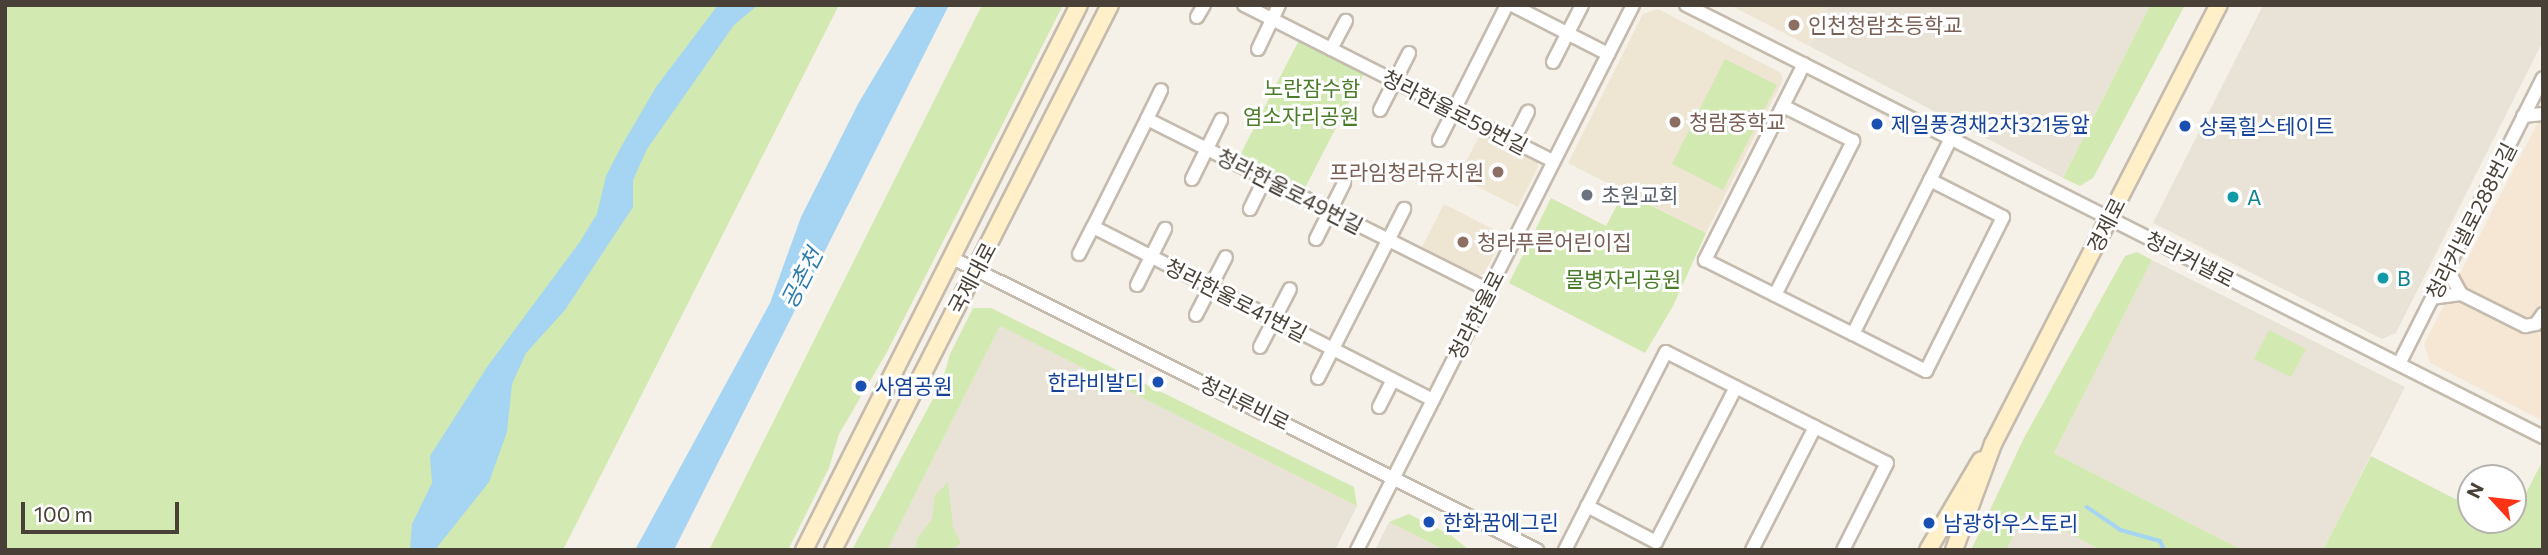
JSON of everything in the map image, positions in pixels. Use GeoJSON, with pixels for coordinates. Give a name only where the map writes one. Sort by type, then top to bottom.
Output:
{"type":"FeatureCollection","features":[{"type":"Feature","properties":{"kind":"main road","name":"국제대로"},"geometry":{"type":"LineString","coordinates":[[804,550],[1079,5]]}},
{"type":"Feature","properties":{"kind":"main road","name":"국제대로"},"geometry":{"type":"LineString","coordinates":[[833,550],[1110,5]]}},
{"type":"Feature","properties":{"kind":"main road","name":"경제로"},"geometry":{"type":"LineString","coordinates":[[1954,550],[1993,444],[2219,5]]}},
{"type":"Feature","properties":{"kind":"main road","name":"경제로"},"geometry":{"type":"LineString","coordinates":[[1928,550],[1963,485],[1993,444]]}},
{"type":"Feature","properties":{"kind":"street"},"geometry":{"type":"LineString","coordinates":[[1197,18],[1204,5]]}},
{"type":"Feature","properties":{"kind":"street","name":"청라한울로59번길"},"geometry":{"type":"LineString","coordinates":[[1244,5],[1553,161]]}},
{"type":"Feature","properties":{"kind":"street"},"geometry":{"type":"LineString","coordinates":[[1258,49],[1279,5]]}},
{"type":"Feature","properties":{"kind":"street"},"geometry":{"type":"LineString","coordinates":[[1439,140],[1509,5],[1608,54]]}},
{"type":"Feature","properties":{"kind":"street"},"geometry":{"type":"LineString","coordinates":[[1553,62],[1582,5]]}},
{"type":"Feature","properties":{"kind":"street","name":"청라한울로"},"geometry":{"type":"LineString","coordinates":[[1357,550],[1633,5]]}},
{"type":"Feature","properties":{"kind":"street","name":"청라커낼로"},"geometry":{"type":"LineString","coordinates":[[1686,5],[2541,437]]}},
{"type":"Feature","properties":{"kind":"street"},"geometry":{"type":"LineString","coordinates":[[1331,49],[1346,21]]}},
{"type":"Feature","properties":{"kind":"street"},"geometry":{"type":"LineString","coordinates":[[1380,110],[1409,53]]}},
{"type":"Feature","properties":{"kind":"street"},"geometry":{"type":"LineString","coordinates":[[1804,64],[1705,260],[1926,371],[2003,217],[1930,180]]}},
{"type":"Feature","properties":{"kind":"street","name":"청라커낼로288번길"},"geometry":{"type":"LineString","coordinates":[[2399,364],[2523,116],[2541,87]]}},
{"type":"Feature","properties":{"kind":"street"},"geometry":{"type":"LineString","coordinates":[[1079,254],[1161,90]]}},
{"type":"Feature","properties":{"kind":"street"},"geometry":{"type":"LineString","coordinates":[[1775,295],[1853,141],[1783,106]]}},
{"type":"Feature","properties":{"kind":"street"},"geometry":{"type":"LineString","coordinates":[[1513,141],[1528,112]]}},
{"type":"Feature","properties":{"kind":"street"},"geometry":{"type":"LineString","coordinates":[[2523,116],[2543,114]]}},
{"type":"Feature","properties":{"kind":"street","name":"청라한울로49번길"},"geometry":{"type":"LineString","coordinates":[[1147,119],[1488,290]]}},
{"type":"Feature","properties":{"kind":"street"},"geometry":{"type":"LineString","coordinates":[[1192,178],[1222,121]]}},
{"type":"Feature","properties":{"kind":"street"},"geometry":{"type":"LineString","coordinates":[[1853,334],[1951,138]]}},
{"type":"Feature","properties":{"kind":"street"},"geometry":{"type":"LineString","coordinates":[[1250,209],[1265,178]]}},
{"type":"Feature","properties":{"kind":"street"},"geometry":{"type":"LineString","coordinates":[[1315,239],[1344,183]]}},
{"type":"Feature","properties":{"kind":"street"},"geometry":{"type":"LineString","coordinates":[[1318,378],[1404,209]]}},
{"type":"Feature","properties":{"kind":"street","name":"청라한울로41번길"},"geometry":{"type":"LineString","coordinates":[[1093,227],[1433,400]]}},
{"type":"Feature","properties":{"kind":"street"},"geometry":{"type":"LineString","coordinates":[[1137,285],[1165,229]]}},
{"type":"Feature","properties":{"kind":"street"},"geometry":{"type":"LineString","coordinates":[[1196,315],[1226,257]]}},
{"type":"Feature","properties":{"kind":"street","name":"청라루비로"},"geometry":{"type":"LineString","coordinates":[[952,258],[1537,550]]}},
{"type":"Feature","properties":{"kind":"street"},"geometry":{"type":"LineString","coordinates":[[2432,298],[2461,294],[2447,269]]}},
{"type":"Feature","properties":{"kind":"street"},"geometry":{"type":"LineString","coordinates":[[1260,347],[1290,289]]}},
{"type":"Feature","properties":{"kind":"street","name":"청라커낼로288번길"},"geometry":{"type":"LineString","coordinates":[[2461,294],[2525,326],[2536,324],[2543,314]]}},
{"type":"Feature","properties":{"kind":"street"},"geometry":{"type":"LineString","coordinates":[[1565,550],[1666,352],[1887,463],[1843,550]]}},
{"type":"Feature","properties":{"kind":"street"},"geometry":{"type":"LineString","coordinates":[[1379,407],[1393,380]]}},
{"type":"Feature","properties":{"kind":"street"},"geometry":{"type":"LineString","coordinates":[[1587,506],[1656,542],[1736,387]]}},
{"type":"Feature","properties":{"kind":"street"},"geometry":{"type":"LineString","coordinates":[[1752,550],[1815,427]]}},
{"type":"Feature","properties":{"kind":"shaded area","name":"인천청람초등학교"},"geometry":{"type":"Polygon","coordinates":[[[1730,5],[1829,5],[1809,46],[1730,5]]]}},
{"type":"Feature","properties":{"kind":"shaded area"},"geometry":{"type":"Polygon","coordinates":[[[1829,5],[2150,5],[2063,178],[1809,46],[1829,5]]]}},
{"type":"Feature","properties":{"kind":"shaded area"},"geometry":{"type":"Polygon","coordinates":[[[2263,5],[2543,5],[2543,41],[2396,333],[2382,339],[2153,223],[2263,5]]]}},
{"type":"Feature","properties":{"kind":"shaded area","name":"청람중학교"},"geometry":{"type":"Polygon","coordinates":[[[1658,9],[1781,73],[1783,80],[1706,233],[1568,163],[1643,14],[1658,9]]]}},
{"type":"Feature","properties":{"kind":"shaded area"},"geometry":{"type":"Polygon","coordinates":[[[2543,112],[2543,421],[2430,363],[2424,344],[2543,112]]]}},
{"type":"Feature","properties":{"kind":"shaded area","name":"프라임청라유치원"},"geometry":{"type":"Polygon","coordinates":[[[1482,131],[1536,158],[1538,167],[1518,207],[1458,177],[1482,131]]]}},
{"type":"Feature","properties":{"kind":"shaded area","name":"청라푸른어린이집"},"geometry":{"type":"Polygon","coordinates":[[[1444,204],[1504,235],[1484,274],[1474,276],[1421,249],[1444,204]]]}},
{"type":"Feature","properties":{"kind":"shaded area"},"geometry":{"type":"Polygon","coordinates":[[[2152,260],[2405,387],[2323,550],[2242,550],[2054,453],[2152,260]]]}},
{"type":"Feature","properties":{"kind":"shaded area"},"geometry":{"type":"Polygon","coordinates":[[[1000,326],[1357,506],[1335,550],[887,550],[1000,326]]]}},
{"type":"Feature","properties":{"kind":"shaded area"},"geometry":{"type":"Polygon","coordinates":[[[2026,511],[2101,550],[2006,550],[2026,511]]]}},
{"type":"Feature","properties":{"kind":"shaded area"},"geometry":{"type":"Polygon","coordinates":[[[1389,522],[1444,550],[1375,550],[1389,522]]]}},
{"type":"Feature","properties":{"kind":"green space"},"geometry":{"type":"Polygon","coordinates":[[[5,5],[839,5],[563,550],[5,550],[5,5]]]}},
{"type":"Feature","properties":{"kind":"green space"},"geometry":{"type":"Polygon","coordinates":[[[982,5],[1063,5],[887,352],[839,434],[829,468],[788,550],[709,550],[982,5]]]}},
{"type":"Feature","properties":{"kind":"green space"},"geometry":{"type":"Polygon","coordinates":[[[2150,5],[2185,5],[2093,178],[2080,186],[2063,178],[2150,5]]]}},
{"type":"Feature","properties":{"kind":"green space","name":"염소자리공원"},"geometry":{"type":"Polygon","coordinates":[[[1299,40],[1364,73],[1303,192],[1238,159],[1299,40]]]}},
{"type":"Feature","properties":{"kind":"green space"},"geometry":{"type":"Polygon","coordinates":[[[1725,59],[1777,85],[1723,190],[1672,164],[1725,59]]]}},
{"type":"Feature","properties":{"kind":"green space","name":"물병자리공원"},"geometry":{"type":"Polygon","coordinates":[[[1624,192],[1706,233],[1673,306],[1645,353],[1509,283],[1551,198],[1606,226],[1624,192]]]}},
{"type":"Feature","properties":{"kind":"green space"},"geometry":{"type":"Polygon","coordinates":[[[2137,252],[2152,260],[2054,453],[2242,550],[2101,550],[2026,511],[2006,550],[1971,550],[2024,438],[2125,256],[2137,252]]]}},
{"type":"Feature","properties":{"kind":"green space"},"geometry":{"type":"Polygon","coordinates":[[[973,308],[991,308],[1354,487],[1357,506],[1000,326],[887,550],[852,550],[942,382],[950,354],[973,308]]]}},
{"type":"Feature","properties":{"kind":"green space"},"geometry":{"type":"Polygon","coordinates":[[[2269,330],[2306,349],[2291,377],[2254,359],[2269,330]]]}},
{"type":"Feature","properties":{"kind":"green space"},"geometry":{"type":"Polygon","coordinates":[[[2371,456],[2457,500],[2457,534],[2527,534],[2527,491],[2543,460],[2543,550],[2323,550],[2371,456]]]}},
{"type":"Feature","properties":{"kind":"green space"},"geometry":{"type":"Polygon","coordinates":[[[948,482],[953,527],[961,543],[952,550],[916,550],[917,539],[932,519],[935,495],[948,482]]]}},
{"type":"Feature","properties":{"kind":"green space"},"geometry":{"type":"Polygon","coordinates":[[[1409,514],[1452,536],[1469,550],[1444,550],[1389,522],[1409,514]]]}},
{"type":"Feature","properties":{"kind":"water"},"geometry":{"type":"Polygon","coordinates":[[[718,5],[758,5],[734,25],[647,149],[633,180],[633,207],[565,310],[526,353],[512,384],[507,432],[489,482],[435,550],[410,550],[412,524],[432,483],[430,456],[487,367],[579,243],[597,214],[606,176],[656,87],[718,5]]]}},
{"type":"Feature","properties":{"kind":"water","name":"공촌천"},"geometry":{"type":"Polygon","coordinates":[[[917,5],[949,5],[674,550],[635,550],[770,303],[801,217],[858,104],[917,5]]]}},
{"type":"Feature","properties":{"kind":"waterway"},"geometry":{"type":"LineString","coordinates":[[2087,507],[2121,530],[2160,541],[2165,550]]}},
{"type":"Feature","properties":{"kind":"place","name":"인천청람초등학교"},"geometry":{"type":"Point","coordinates":[1794,25]}},
{"type":"Feature","properties":{"kind":"place","name":"청람중학교"},"geometry":{"type":"Point","coordinates":[1675,122]}},
{"type":"Feature","properties":{"kind":"place","name":"제일풍경채2차321동앞"},"geometry":{"type":"Point","coordinates":[1877,124]}},
{"type":"Feature","properties":{"kind":"place","name":"상록힐스테이트"},"geometry":{"type":"Point","coordinates":[2185,126]}},
{"type":"Feature","properties":{"kind":"place","name":"프라임청라유치원"},"geometry":{"type":"Point","coordinates":[1498,172]}},
{"type":"Feature","properties":{"kind":"place","name":"초원교회"},"geometry":{"type":"Point","coordinates":[1587,195]}},
{"type":"Feature","properties":{"kind":"place","name":"A"},"geometry":{"type":"Point","coordinates":[2233,197]}},
{"type":"Feature","properties":{"kind":"place","name":"청라푸른어린이집"},"geometry":{"type":"Point","coordinates":[1463,242]}},
{"type":"Feature","properties":{"kind":"place","name":"B"},"geometry":{"type":"Point","coordinates":[2383,278]}},
{"type":"Feature","properties":{"kind":"place","name":"한라비발디"},"geometry":{"type":"Point","coordinates":[1158,382]}},
{"type":"Feature","properties":{"kind":"place","name":"사염공원"},"geometry":{"type":"Point","coordinates":[861,386]}},
{"type":"Feature","properties":{"kind":"place","name":"한화꿈에그린"},"geometry":{"type":"Point","coordinates":[1429,522]}},
{"type":"Feature","properties":{"kind":"place","name":"남광하우스토리"},"geometry":{"type":"Point","coordinates":[1929,523]}},
{"type":"Feature","properties":{"kind":"park label","name":"노란잠수함"},"geometry":{"type":"Point","coordinates":[1312,88]}}]}
